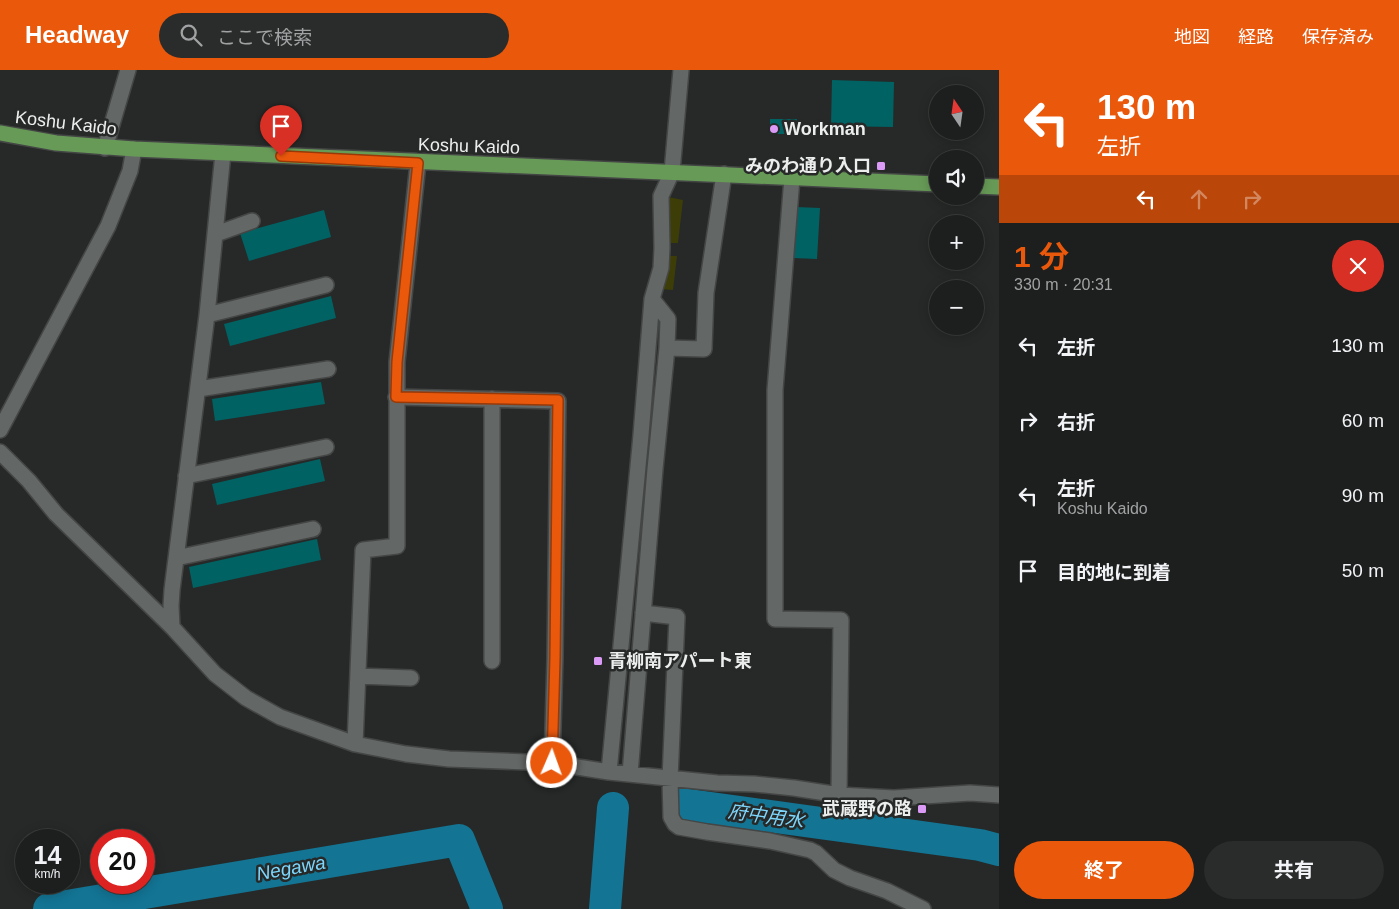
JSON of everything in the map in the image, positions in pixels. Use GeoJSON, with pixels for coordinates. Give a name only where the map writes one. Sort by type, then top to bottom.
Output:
{"type":"FeatureCollection","features":[{"type":"Feature","properties":{"kind":"main road","name":"Koshu Kaido"},"geometry":{"type":"LineString","coordinates":[[0,134],[56,143],[105,148],[929,184]]}},
{"type":"Feature","properties":{"kind":"main road"},"geometry":{"type":"LineString","coordinates":[[984,186],[999,187]]}},
{"type":"Feature","properties":{"kind":"street"},"geometry":{"type":"LineString","coordinates":[[105,148],[128,70]]}},
{"type":"Feature","properties":{"kind":"street"},"geometry":{"type":"LineString","coordinates":[[609,772],[652,298],[661,261],[661,196],[672,172],[681,70]]}},
{"type":"Feature","properties":{"kind":"street"},"geometry":{"type":"LineString","coordinates":[[0,430],[108,226],[130,171],[134,149]]}},
{"type":"Feature","properties":{"kind":"street"},"geometry":{"type":"LineString","coordinates":[[172,627],[171,606],[176,558],[207,315],[223,153]]}},
{"type":"Feature","properties":{"kind":"street"},"geometry":{"type":"LineString","coordinates":[[355,744],[363,550],[398,546],[397,362],[418,163]]}},
{"type":"Feature","properties":{"kind":"street"},"geometry":{"type":"LineString","coordinates":[[667,348],[704,349],[706,293],[724,174]]}},
{"type":"Feature","properties":{"kind":"street"},"geometry":{"type":"LineString","coordinates":[[792,178],[775,390],[775,619],[841,620],[839,795]]}},
{"type":"Feature","properties":{"kind":"street"},"geometry":{"type":"LineString","coordinates":[[216,234],[252,221]]}},
{"type":"Feature","properties":{"kind":"street"},"geometry":{"type":"LineString","coordinates":[[207,315],[326,285]]}},
{"type":"Feature","properties":{"kind":"street"},"geometry":{"type":"LineString","coordinates":[[630,774],[667,348],[668,320],[652,298]]}},
{"type":"Feature","properties":{"kind":"street"},"geometry":{"type":"LineString","coordinates":[[198,389],[328,369]]}},
{"type":"Feature","properties":{"kind":"street"},"geometry":{"type":"LineString","coordinates":[[396,397],[558,400],[552,763]]}},
{"type":"Feature","properties":{"kind":"street"},"geometry":{"type":"LineString","coordinates":[[492,399],[492,661]]}},
{"type":"Feature","properties":{"kind":"street"},"geometry":{"type":"LineString","coordinates":[[186,476],[326,447]]}},
{"type":"Feature","properties":{"kind":"street"},"geometry":{"type":"LineString","coordinates":[[0,452],[29,481],[56,514],[172,627],[215,674],[246,698],[280,717],[355,744],[406,754],[449,759],[490,759],[552,763],[609,772],[794,788],[839,795],[894,798],[970,793],[999,795]]}},
{"type":"Feature","properties":{"kind":"street"},"geometry":{"type":"LineString","coordinates":[[638,467],[655,469]]}},
{"type":"Feature","properties":{"kind":"street"},"geometry":{"type":"LineString","coordinates":[[176,558],[313,529]]}},
{"type":"Feature","properties":{"kind":"street"},"geometry":{"type":"LineString","coordinates":[[643,613],[677,617],[670,778],[671,817],[675,824],[679,827],[707,832],[770,840],[810,850],[816,853],[834,870],[850,878],[887,891],[923,909]]}},
{"type":"Feature","properties":{"kind":"street"},"geometry":{"type":"LineString","coordinates":[[358,676],[411,678]]}},
{"type":"Feature","properties":{"kind":"shaded area"},"geometry":{"type":"Polygon","coordinates":[[[668,197],[683,200],[678,243],[668,243],[668,197]]]}},
{"type":"Feature","properties":{"kind":"shaded area"},"geometry":{"type":"Polygon","coordinates":[[[668,256],[677,256],[673,290],[660,289],[668,256]]]}},
{"type":"Feature","properties":{"kind":"building"},"geometry":{"type":"Polygon","coordinates":[[[832,80],[894,82],[893,127],[831,126],[832,80]]]}},
{"type":"Feature","properties":{"kind":"building"},"geometry":{"type":"Polygon","coordinates":[[[770,119],[797,119],[796,134],[770,134],[770,119]]]}},
{"type":"Feature","properties":{"kind":"building"},"geometry":{"type":"Polygon","coordinates":[[[796,207],[820,208],[817,259],[793,258],[796,207]]]}},
{"type":"Feature","properties":{"kind":"building"},"geometry":{"type":"Polygon","coordinates":[[[324,210],[331,237],[249,261],[240,233],[324,210]]]}},
{"type":"Feature","properties":{"kind":"building"},"geometry":{"type":"Polygon","coordinates":[[[331,296],[336,318],[230,346],[224,324],[331,296]]]}},
{"type":"Feature","properties":{"kind":"building"},"geometry":{"type":"Polygon","coordinates":[[[321,382],[325,404],[215,421],[212,399],[321,382]]]}},
{"type":"Feature","properties":{"kind":"building"},"geometry":{"type":"Polygon","coordinates":[[[320,459],[325,481],[217,505],[212,484],[320,459]]]}},
{"type":"Feature","properties":{"kind":"building"},"geometry":{"type":"Polygon","coordinates":[[[317,539],[321,560],[193,588],[189,567],[317,539]]]}},
{"type":"Feature","properties":{"kind":"waterway","name":"府中用水"},"geometry":{"type":"LineString","coordinates":[[682,804],[980,845],[999,850]]}},
{"type":"Feature","properties":{"kind":"waterway"},"geometry":{"type":"LineString","coordinates":[[605,909],[613,808]]}},
{"type":"Feature","properties":{"kind":"waterway","name":"Negawa"},"geometry":{"type":"LineString","coordinates":[[49,909],[459,840],[487,909]]}},
{"type":"Feature","properties":{"kind":"place","name":"Workman"},"geometry":{"type":"Point","coordinates":[774,129]}},
{"type":"Feature","properties":{"kind":"place","name":"みのわ通り入口"},"geometry":{"type":"Point","coordinates":[881,166]}},
{"type":"Feature","properties":{"kind":"place","name":"青柳南アパート東"},"geometry":{"type":"Point","coordinates":[598,661]}},
{"type":"Feature","properties":{"kind":"place","name":"武蔵野の路"},"geometry":{"type":"Point","coordinates":[922,809]}},
{"type":"Feature","properties":{"kind":"route"},"geometry":{"type":"LineString","coordinates":[[281,156],[418,163],[397,362],[396,397],[558,400],[552,763]]}}]}
